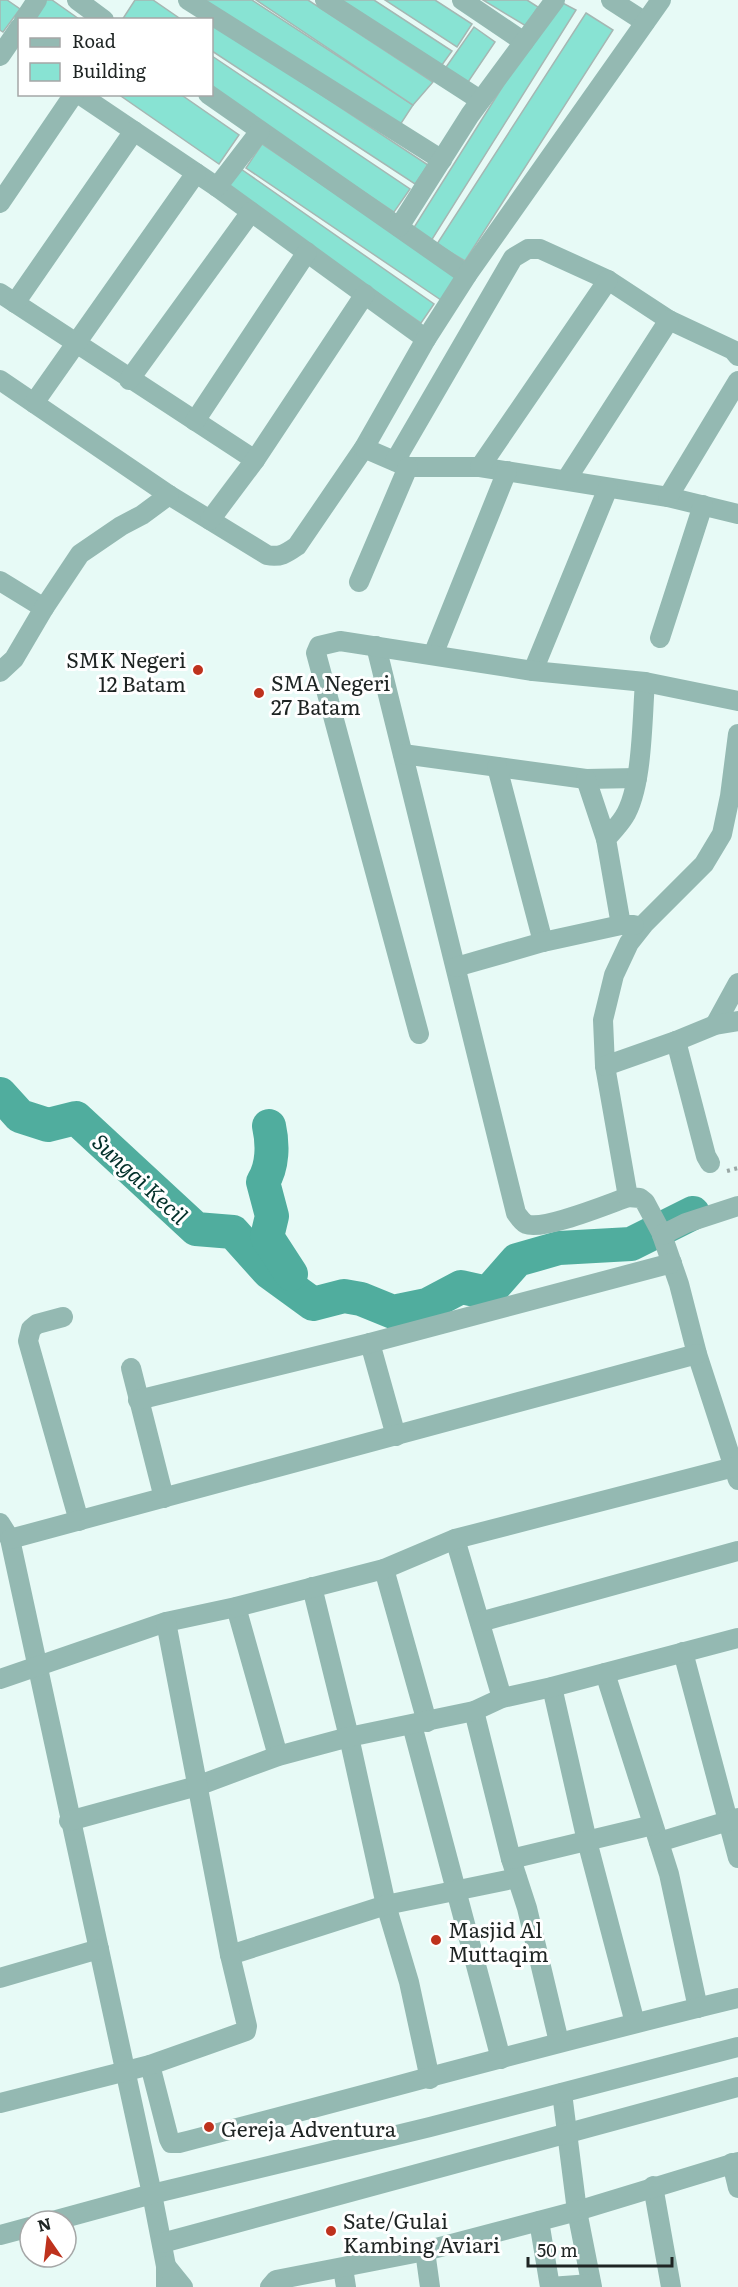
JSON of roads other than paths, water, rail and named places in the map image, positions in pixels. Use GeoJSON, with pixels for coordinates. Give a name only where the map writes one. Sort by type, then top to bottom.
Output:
{"type":"FeatureCollection","features":[{"type":"Feature","properties":{"kind":"street"},"geometry":{"type":"LineString","coordinates":[[25,18],[38,0]]}},
{"type":"Feature","properties":{"kind":"street"},"geometry":{"type":"LineString","coordinates":[[188,0],[442,160]]}},
{"type":"Feature","properties":{"kind":"street"},"geometry":{"type":"LineString","coordinates":[[325,0],[480,100]]}},
{"type":"Feature","properties":{"kind":"street"},"geometry":{"type":"LineString","coordinates":[[462,0],[524,42]]}},
{"type":"Feature","properties":{"kind":"street"},"geometry":{"type":"LineString","coordinates":[[399,227],[480,100],[555,0]]}},
{"type":"Feature","properties":{"kind":"street"},"geometry":{"type":"LineString","coordinates":[[610,0],[645,22]]}},
{"type":"Feature","properties":{"kind":"street"},"geometry":{"type":"LineString","coordinates":[[0,380],[169,495],[267,555],[282,556],[297,546],[367,449],[426,339],[467,275],[661,0]]}},
{"type":"Feature","properties":{"kind":"street"},"geometry":{"type":"LineString","coordinates":[[79,1],[101,18]]}},
{"type":"Feature","properties":{"kind":"street"},"geometry":{"type":"LineString","coordinates":[[6,50],[18,30]]}},
{"type":"Feature","properties":{"kind":"street"},"geometry":{"type":"LineString","coordinates":[[0,203],[73,96]]}},
{"type":"Feature","properties":{"kind":"street"},"geometry":{"type":"LineString","coordinates":[[82,96],[217,187],[426,339]]}},
{"type":"Feature","properties":{"kind":"street"},"geometry":{"type":"LineString","coordinates":[[211,96],[467,275]]}},
{"type":"Feature","properties":{"kind":"street"},"geometry":{"type":"LineString","coordinates":[[134,131],[8,298],[129,380],[255,460]]}},
{"type":"Feature","properties":{"kind":"street"},"geometry":{"type":"LineString","coordinates":[[217,187],[260,131]]}},
{"type":"Feature","properties":{"kind":"street"},"geometry":{"type":"LineString","coordinates":[[34,403],[196,173]]}},
{"type":"Feature","properties":{"kind":"street"},"geometry":{"type":"LineString","coordinates":[[129,380],[251,212]]}},
{"type":"Feature","properties":{"kind":"street"},"geometry":{"type":"LineString","coordinates":[[359,582],[397,462],[513,258],[528,249],[540,249],[608,280],[669,320],[736,349]]}},
{"type":"Feature","properties":{"kind":"street"},"geometry":{"type":"LineString","coordinates":[[195,421],[307,252]]}},
{"type":"Feature","properties":{"kind":"street"},"geometry":{"type":"LineString","coordinates":[[480,467],[608,280]]}},
{"type":"Feature","properties":{"kind":"street"},"geometry":{"type":"LineString","coordinates":[[210,520],[255,460],[365,294]]}},
{"type":"Feature","properties":{"kind":"street"},"geometry":{"type":"LineString","coordinates":[[566,480],[669,320]]}},
{"type":"Feature","properties":{"kind":"street"},"geometry":{"type":"LineString","coordinates":[[668,497],[738,381]]}},
{"type":"Feature","properties":{"kind":"street"},"geometry":{"type":"LineString","coordinates":[[367,449],[397,462],[507,471],[668,497],[738,514]]}},
{"type":"Feature","properties":{"kind":"street"},"geometry":{"type":"LineString","coordinates":[[433,655],[507,471]]}},
{"type":"Feature","properties":{"kind":"street"},"geometry":{"type":"LineString","coordinates":[[533,671],[608,488]]}},
{"type":"Feature","properties":{"kind":"street"},"geometry":{"type":"LineString","coordinates":[[0,672],[14,659],[80,554],[169,495]]}},
{"type":"Feature","properties":{"kind":"street"},"geometry":{"type":"LineString","coordinates":[[660,638],[703,505]]}},
{"type":"Feature","properties":{"kind":"street"},"geometry":{"type":"LineString","coordinates":[[0,581],[44,608]]}},
{"type":"Feature","properties":{"kind":"street"},"geometry":{"type":"LineString","coordinates":[[419,1034],[316,653],[319,646],[340,641],[533,671],[645,682],[738,701]]}},
{"type":"Feature","properties":{"kind":"street"},"geometry":{"type":"LineString","coordinates":[[376,646],[516,1213],[526,1224],[547,1224],[637,1199]]}},
{"type":"Feature","properties":{"kind":"street"},"geometry":{"type":"LineString","coordinates":[[606,839],[624,817],[633,798],[637,778],[645,682]]}},
{"type":"Feature","properties":{"kind":"street"},"geometry":{"type":"LineString","coordinates":[[0,1678],[166,1622],[236,1608],[384,1569],[455,1539],[736,1474],[733,1446],[697,1354],[680,1284],[661,1234],[637,1199],[605,1065],[603,1020],[614,975],[629,944],[644,924],[704,864],[723,834],[738,734]]}},
{"type":"Feature","properties":{"kind":"street"},"geometry":{"type":"LineString","coordinates":[[403,754],[586,778],[637,778]]}},
{"type":"Feature","properties":{"kind":"street"},"geometry":{"type":"LineString","coordinates":[[497,767],[543,942]]}},
{"type":"Feature","properties":{"kind":"street"},"geometry":{"type":"LineString","coordinates":[[586,778],[606,839],[621,925]]}},
{"type":"Feature","properties":{"kind":"street"},"geometry":{"type":"LineString","coordinates":[[456,967],[543,942],[621,925],[644,924]]}},
{"type":"Feature","properties":{"kind":"street"},"geometry":{"type":"LineString","coordinates":[[715,1025],[738,983]]}},
{"type":"Feature","properties":{"kind":"street"},"geometry":{"type":"LineString","coordinates":[[605,1065],[715,1025],[738,1021]]}},
{"type":"Feature","properties":{"kind":"street"},"geometry":{"type":"LineString","coordinates":[[676,1041],[706,1156],[710,1163]]}},
{"type":"Feature","properties":{"kind":"street"},"geometry":{"type":"LineString","coordinates":[[661,1234],[686,1222],[738,1206]]}},
{"type":"Feature","properties":{"kind":"street"},"geometry":{"type":"LineString","coordinates":[[138,1401],[370,1343],[672,1263]]}},
{"type":"Feature","properties":{"kind":"street"},"geometry":{"type":"LineString","coordinates":[[63,1317],[37,1324],[31,1329],[28,1341],[79,1521]]}},
{"type":"Feature","properties":{"kind":"street"},"geometry":{"type":"LineString","coordinates":[[370,1343],[396,1436]]}},
{"type":"Feature","properties":{"kind":"street"},"geometry":{"type":"LineString","coordinates":[[166,2287],[166,2266],[162,2243],[126,2070],[69,1821],[37,1665],[5,1531],[79,1521],[697,1354]]}},
{"type":"Feature","properties":{"kind":"street"},"geometry":{"type":"LineString","coordinates":[[131,1368],[164,1498]]}},
{"type":"Feature","properties":{"kind":"street"},"geometry":{"type":"LineString","coordinates":[[455,1539],[502,1698]]}},
{"type":"Feature","properties":{"kind":"street"},"geometry":{"type":"LineString","coordinates":[[480,1622],[738,1551]]}},
{"type":"Feature","properties":{"kind":"street"},"geometry":{"type":"LineString","coordinates":[[384,1569],[456,1891],[501,2059]]}},
{"type":"Feature","properties":{"kind":"street"},"geometry":{"type":"LineString","coordinates":[[312,1587],[349,1737],[386,1905],[409,1983],[430,2079]]}},
{"type":"Feature","properties":{"kind":"street"},"geometry":{"type":"LineString","coordinates":[[236,1608],[278,1756]]}},
{"type":"Feature","properties":{"kind":"street"},"geometry":{"type":"LineString","coordinates":[[0,2103],[150,2065],[246,2031],[247,2026],[230,1955],[166,1622]]}},
{"type":"Feature","properties":{"kind":"street"},"geometry":{"type":"LineString","coordinates":[[69,1821],[197,1785],[278,1756],[349,1737],[474,1711],[502,1698],[738,1638]]}},
{"type":"Feature","properties":{"kind":"street"},"geometry":{"type":"LineString","coordinates":[[684,1652],[733,1820],[738,1858]]}},
{"type":"Feature","properties":{"kind":"street"},"geometry":{"type":"LineString","coordinates":[[605,1673],[669,1874],[698,2008]]}},
{"type":"Feature","properties":{"kind":"street"},"geometry":{"type":"LineString","coordinates":[[552,1687],[587,1841],[635,2023]]}},
{"type":"Feature","properties":{"kind":"street"},"geometry":{"type":"LineString","coordinates":[[474,1711],[514,1869],[527,1908],[559,2042]]}},
{"type":"Feature","properties":{"kind":"street"},"geometry":{"type":"LineString","coordinates":[[230,1955],[386,1905],[456,1891],[587,1841],[656,1833],[733,1820]]}},
{"type":"Feature","properties":{"kind":"street"},"geometry":{"type":"LineString","coordinates":[[0,1978],[99,1949]]}},
{"type":"Feature","properties":{"kind":"street"},"geometry":{"type":"LineString","coordinates":[[150,2065],[169,2139],[175,2144],[430,2079],[559,2042],[738,1998]]}},
{"type":"Feature","properties":{"kind":"street"},"geometry":{"type":"LineString","coordinates":[[78,2214],[738,2047]]}},
{"type":"Feature","properties":{"kind":"street"},"geometry":{"type":"LineString","coordinates":[[162,2243],[738,2087]]}},
{"type":"Feature","properties":{"kind":"street"},"geometry":{"type":"LineString","coordinates":[[539,2222],[550,2287],[592,2286],[578,2211],[562,2093]]}},
{"type":"Feature","properties":{"kind":"street"},"geometry":{"type":"LineString","coordinates":[[270,2287],[276,2280],[345,2278],[425,2251],[578,2211],[735,2162],[738,2188]]}},
{"type":"Feature","properties":{"kind":"street"},"geometry":{"type":"LineString","coordinates":[[653,2186],[671,2287]]}},
{"type":"Feature","properties":{"kind":"street"},"geometry":{"type":"LineString","coordinates":[[0,2235],[18,2230]]}},
{"type":"Feature","properties":{"kind":"street"},"geometry":{"type":"LineString","coordinates":[[425,2251],[430,2287]]}},
{"type":"Feature","properties":{"kind":"street"},"geometry":{"type":"LineString","coordinates":[[166,2266],[183,2287]]}},
{"type":"Feature","properties":{"kind":"waterway","name":"Sungai Kecil"},"geometry":{"type":"LineString","coordinates":[[0,1094],[20,1116],[48,1125],[76,1118],[196,1229],[233,1232],[269,1272],[313,1304],[344,1296],[361,1299],[393,1312],[427,1305],[461,1287],[488,1293],[517,1260],[559,1248],[631,1244],[693,1213]]}},
{"type":"Feature","properties":{"kind":"waterway"},"geometry":{"type":"LineString","coordinates":[[269,1126],[271,1155],[269,1169],[263,1182],[272,1216],[267,1237],[291,1274]]}},
{"type":"Feature","properties":{"kind":"place","name":"SMK Negeri 12 Batam"},"geometry":{"type":"Point","coordinates":[198,670]}},
{"type":"Feature","properties":{"kind":"place","name":"SMA Negeri 27 Batam"},"geometry":{"type":"Point","coordinates":[259,693]}},
{"type":"Feature","properties":{"kind":"place","name":"Masjid Al Muttaqim"},"geometry":{"type":"Point","coordinates":[436,1940]}},
{"type":"Feature","properties":{"kind":"place","name":"Gereja Adventura"},"geometry":{"type":"Point","coordinates":[209,2127]}},
{"type":"Feature","properties":{"kind":"place","name":"Sate/Gulai Kambing Aviari"},"geometry":{"type":"Point","coordinates":[331,2231]}}]}
